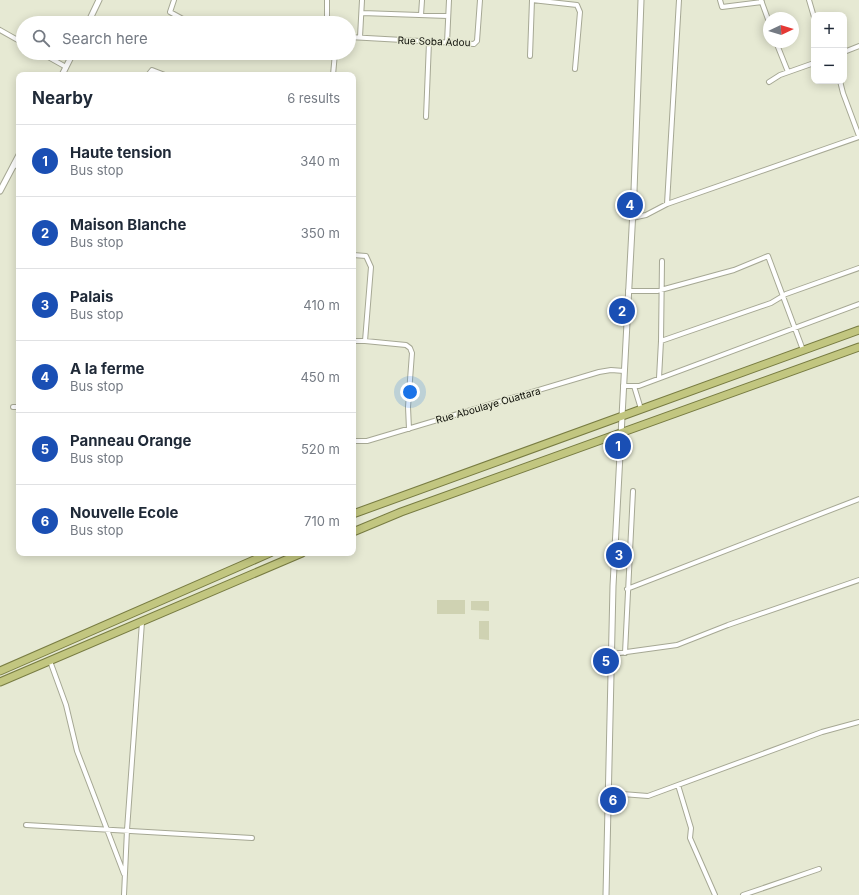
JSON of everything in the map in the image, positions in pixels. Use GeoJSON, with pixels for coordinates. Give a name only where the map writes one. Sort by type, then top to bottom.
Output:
{"type":"FeatureCollection","features":[{"type":"Feature","properties":{"kind":"highway"},"geometry":{"type":"LineString","coordinates":[[356,513],[859,330]]}},
{"type":"Feature","properties":{"kind":"highway"},"geometry":{"type":"LineString","coordinates":[[356,531],[401,512],[859,347]]}},
{"type":"Feature","properties":{"kind":"highway"},"geometry":{"type":"LineString","coordinates":[[0,671],[263,556]]}},
{"type":"Feature","properties":{"kind":"highway"},"geometry":{"type":"LineString","coordinates":[[0,682],[295,556]]}},
{"type":"Feature","properties":{"kind":"street"},"geometry":{"type":"LineString","coordinates":[[91,16],[99,0]]}},
{"type":"Feature","properties":{"kind":"street"},"geometry":{"type":"LineString","coordinates":[[174,0],[170,12],[177,16]]}},
{"type":"Feature","properties":{"kind":"street"},"geometry":{"type":"LineString","coordinates":[[327,16],[328,0]]}},
{"type":"Feature","properties":{"kind":"street"},"geometry":{"type":"LineString","coordinates":[[360,37],[362,0]]}},
{"type":"Feature","properties":{"kind":"street"},"geometry":{"type":"LineString","coordinates":[[422,0],[422,15]]}},
{"type":"Feature","properties":{"kind":"street"},"geometry":{"type":"LineString","coordinates":[[447,43],[449,0]]}},
{"type":"Feature","properties":{"kind":"street","name":"Rue Soba Adou"},"geometry":{"type":"LineString","coordinates":[[356,37],[470,44],[477,41],[480,0]]}},
{"type":"Feature","properties":{"kind":"street"},"geometry":{"type":"LineString","coordinates":[[530,56],[532,0],[577,5],[580,12],[575,69]]}},
{"type":"Feature","properties":{"kind":"street"},"geometry":{"type":"LineString","coordinates":[[606,895],[612,654],[620,434],[632,218],[641,0]]}},
{"type":"Feature","properties":{"kind":"street"},"geometry":{"type":"LineString","coordinates":[[667,204],[679,0]]}},
{"type":"Feature","properties":{"kind":"street"},"geometry":{"type":"LineString","coordinates":[[720,0],[722,8],[762,1],[766,12]]}},
{"type":"Feature","properties":{"kind":"street"},"geometry":{"type":"LineString","coordinates":[[809,0],[813,12]]}},
{"type":"Feature","properties":{"kind":"street"},"geometry":{"type":"LineString","coordinates":[[362,13],[448,16]]}},
{"type":"Feature","properties":{"kind":"street"},"geometry":{"type":"LineString","coordinates":[[0,30],[16,39]]}},
{"type":"Feature","properties":{"kind":"street"},"geometry":{"type":"LineString","coordinates":[[426,117],[429,42]]}},
{"type":"Feature","properties":{"kind":"street"},"geometry":{"type":"LineString","coordinates":[[847,51],[859,46]]}},
{"type":"Feature","properties":{"kind":"street"},"geometry":{"type":"LineString","coordinates":[[778,48],[788,72]]}},
{"type":"Feature","properties":{"kind":"street"},"geometry":{"type":"LineString","coordinates":[[54,60],[66,67]]}},
{"type":"Feature","properties":{"kind":"street"},"geometry":{"type":"LineString","coordinates":[[64,72],[70,60]]}},
{"type":"Feature","properties":{"kind":"street"},"geometry":{"type":"LineString","coordinates":[[333,72],[334,60]]}},
{"type":"Feature","properties":{"kind":"street"},"geometry":{"type":"LineString","coordinates":[[769,82],[780,75],[811,64]]}},
{"type":"Feature","properties":{"kind":"street"},"geometry":{"type":"LineString","coordinates":[[632,218],[646,215],[667,204],[859,136],[841,84]]}},
{"type":"Feature","properties":{"kind":"street"},"geometry":{"type":"LineString","coordinates":[[0,190],[16,167]]}},
{"type":"Feature","properties":{"kind":"street"},"geometry":{"type":"LineString","coordinates":[[356,255],[366,256],[371,267],[365,342]]}},
{"type":"Feature","properties":{"kind":"street"},"geometry":{"type":"LineString","coordinates":[[628,291],[658,291],[734,270],[768,256],[803,350]]}},
{"type":"Feature","properties":{"kind":"street"},"geometry":{"type":"LineString","coordinates":[[659,378],[662,341],[662,261]]}},
{"type":"Feature","properties":{"kind":"street"},"geometry":{"type":"LineString","coordinates":[[662,341],[771,303],[783,296],[859,268]]}},
{"type":"Feature","properties":{"kind":"street"},"geometry":{"type":"LineString","coordinates":[[623,386],[634,386],[659,378],[859,304]]}},
{"type":"Feature","properties":{"kind":"street"},"geometry":{"type":"LineString","coordinates":[[356,341],[406,345],[410,348],[412,353],[408,407],[409,429]]}},
{"type":"Feature","properties":{"kind":"street","name":"Rue Aboulaye Ouattara"},"geometry":{"type":"LineString","coordinates":[[356,440],[367,441],[599,372],[611,370],[624,371]]}},
{"type":"Feature","properties":{"kind":"street"},"geometry":{"type":"LineString","coordinates":[[634,386],[641,410]]}},
{"type":"Feature","properties":{"kind":"street"},"geometry":{"type":"LineString","coordinates":[[625,653],[632,491]]}},
{"type":"Feature","properties":{"kind":"street"},"geometry":{"type":"LineString","coordinates":[[627,589],[859,499]]}},
{"type":"Feature","properties":{"kind":"street"},"geometry":{"type":"LineString","coordinates":[[612,654],[676,645],[728,625],[859,580]]}},
{"type":"Feature","properties":{"kind":"street"},"geometry":{"type":"LineString","coordinates":[[124,895],[127,830],[142,622]]}},
{"type":"Feature","properties":{"kind":"street"},"geometry":{"type":"LineString","coordinates":[[50,661],[66,705],[78,751],[125,876]]}},
{"type":"Feature","properties":{"kind":"street"},"geometry":{"type":"LineString","coordinates":[[609,793],[648,796],[822,732],[859,722]]}},
{"type":"Feature","properties":{"kind":"street"},"geometry":{"type":"LineString","coordinates":[[678,785],[691,828],[690,838],[715,895]]}},
{"type":"Feature","properties":{"kind":"street"},"geometry":{"type":"LineString","coordinates":[[26,825],[106,828],[252,838]]}},
{"type":"Feature","properties":{"kind":"street"},"geometry":{"type":"LineString","coordinates":[[743,895],[819,869]]}},
{"type":"Feature","properties":{"kind":"green space"},"geometry":{"type":"Polygon","coordinates":[[[437,600],[465,600],[465,614],[437,614],[437,600]]]}},
{"type":"Feature","properties":{"kind":"green space"},"geometry":{"type":"Polygon","coordinates":[[[471,601],[489,601],[489,611],[471,610],[471,601]]]}},
{"type":"Feature","properties":{"kind":"green space"},"geometry":{"type":"Polygon","coordinates":[[[479,621],[489,621],[489,640],[479,639],[479,621]]]}},
{"type":"Feature","properties":{"kind":"place","name":"A la ferme"},"geometry":{"type":"Point","coordinates":[630,205]}},
{"type":"Feature","properties":{"kind":"place","name":"Maison Blanche"},"geometry":{"type":"Point","coordinates":[622,311]}},
{"type":"Feature","properties":{"kind":"place","name":"Haute tension"},"geometry":{"type":"Point","coordinates":[618,446]}},
{"type":"Feature","properties":{"kind":"place","name":"Palais"},"geometry":{"type":"Point","coordinates":[619,555]}},
{"type":"Feature","properties":{"kind":"place","name":"Panneau Orange"},"geometry":{"type":"Point","coordinates":[606,661]}},
{"type":"Feature","properties":{"kind":"place","name":"Nouvelle Ecole"},"geometry":{"type":"Point","coordinates":[613,800]}}]}
